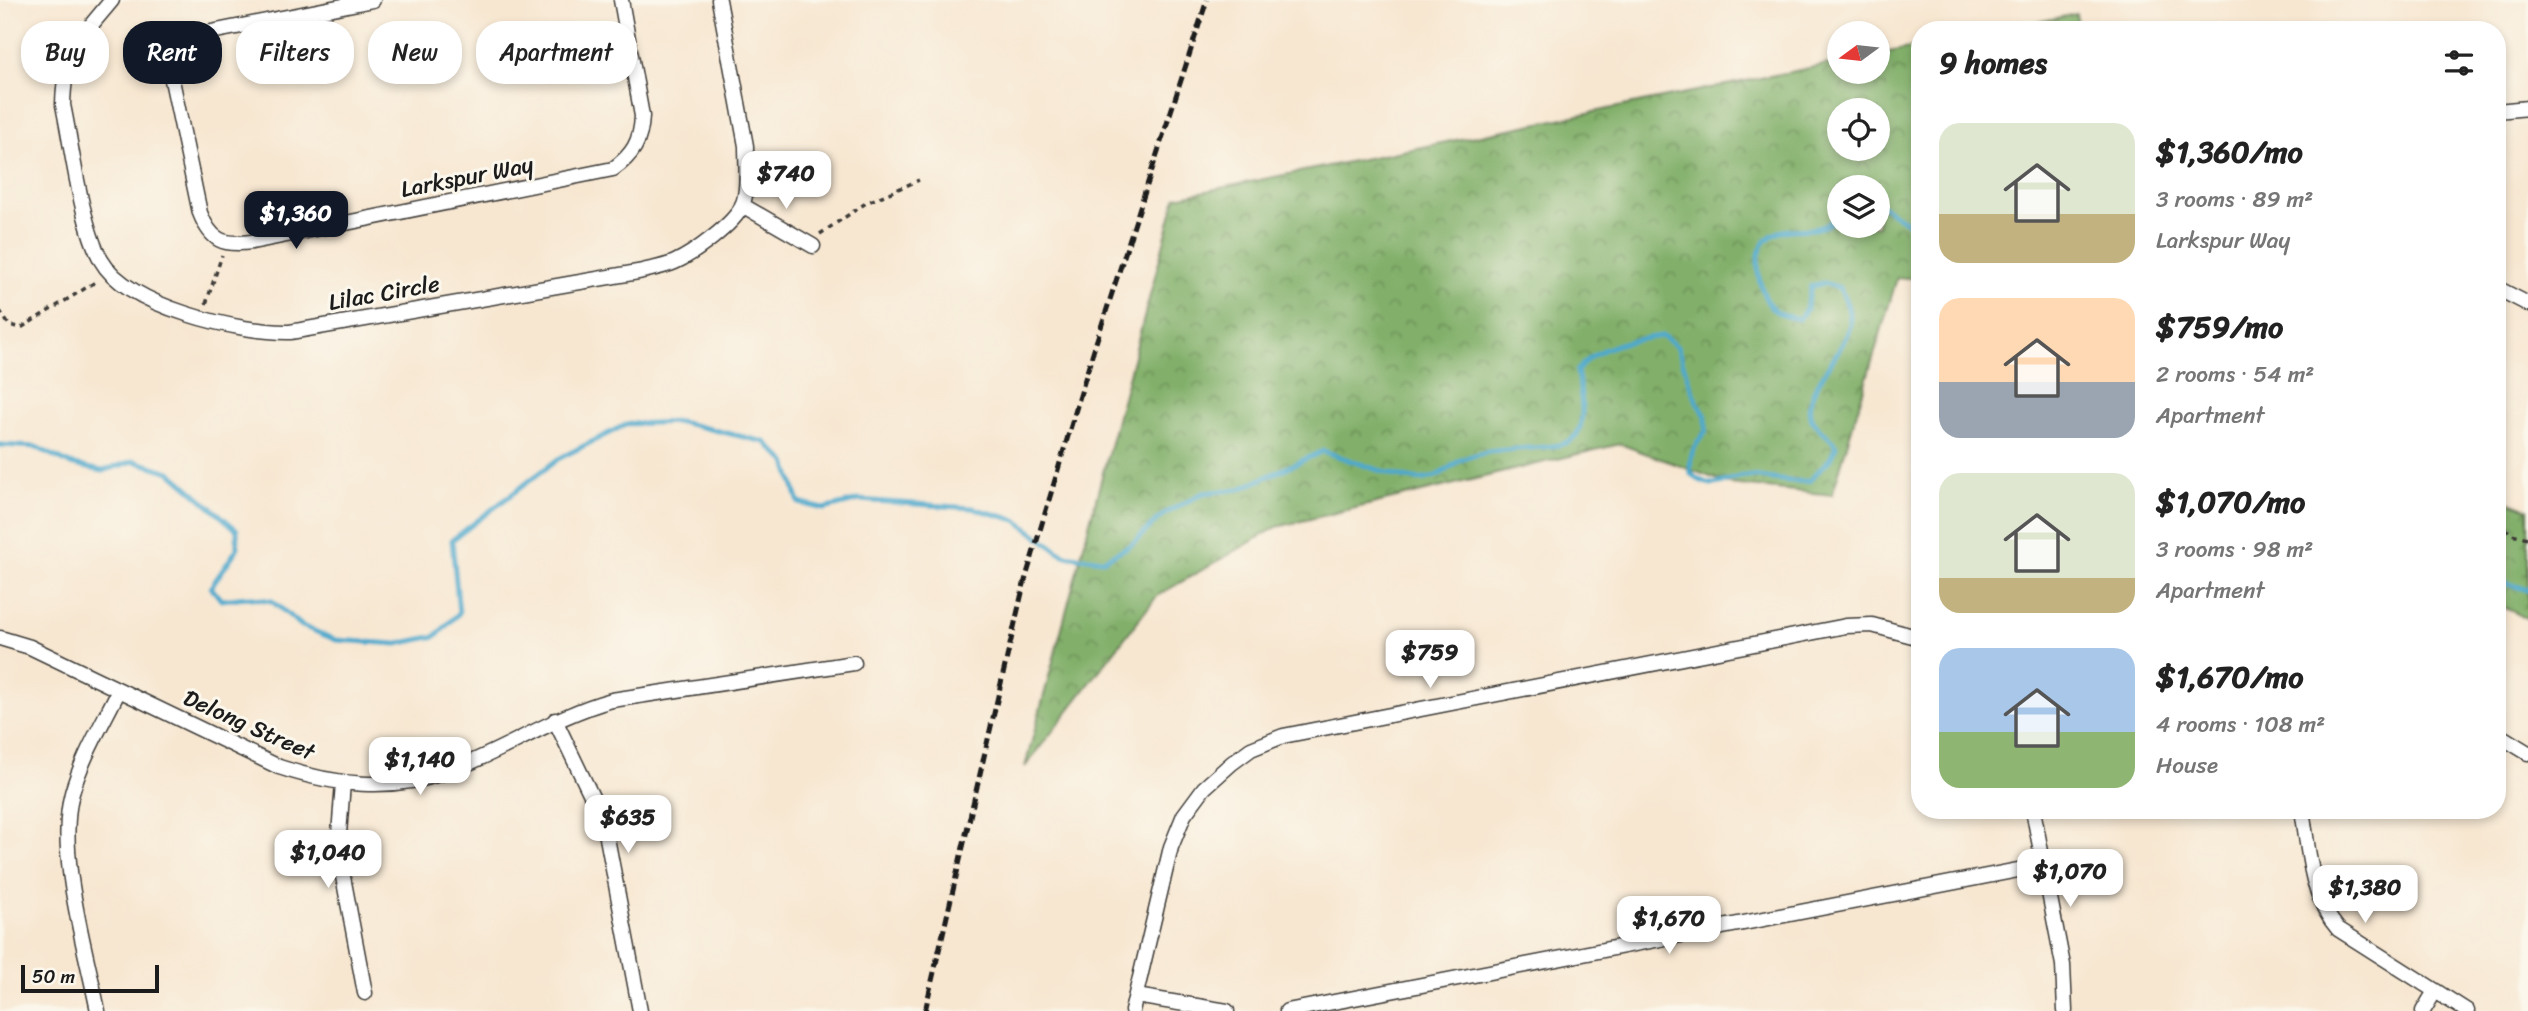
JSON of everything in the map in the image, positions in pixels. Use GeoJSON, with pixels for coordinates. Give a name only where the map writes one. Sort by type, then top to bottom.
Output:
{"type":"FeatureCollection","features":[{"type":"Feature","properties":{"kind":"street","name":"Lilac Circle"},"geometry":{"type":"LineString","coordinates":[[112,0],[70,54],[63,105],[92,242],[102,264],[147,298],[201,318],[246,329],[290,332],[638,272],[676,262],[729,222],[742,205]]}},
{"type":"Feature","properties":{"kind":"street"},"geometry":{"type":"LineString","coordinates":[[226,243],[205,227],[200,213],[172,80],[174,58],[181,45],[201,34],[373,0]]}},
{"type":"Feature","properties":{"kind":"street","name":"Larkspur Way"},"geometry":{"type":"LineString","coordinates":[[226,243],[252,242],[613,169],[636,147],[642,116],[621,0]]}},
{"type":"Feature","properties":{"kind":"street"},"geometry":{"type":"LineString","coordinates":[[719,0],[746,146],[742,205],[810,244]]}},
{"type":"Feature","properties":{"kind":"street"},"geometry":{"type":"LineString","coordinates":[[2506,110],[2528,108]]}},
{"type":"Feature","properties":{"kind":"street"},"geometry":{"type":"LineString","coordinates":[[2506,293],[2528,304]]}},
{"type":"Feature","properties":{"kind":"street"},"geometry":{"type":"LineString","coordinates":[[1132,1011],[1171,846],[1184,815],[1204,788],[1251,749],[1283,736],[1846,626],[1872,625],[1911,636]]}},
{"type":"Feature","properties":{"kind":"street","name":"Delong Street"},"geometry":{"type":"LineString","coordinates":[[0,638],[30,647],[279,767],[343,783],[411,781],[446,773],[555,720],[612,700],[854,663]]}},
{"type":"Feature","properties":{"kind":"street"},"geometry":{"type":"LineString","coordinates":[[98,1011],[68,852],[67,823],[72,795],[82,766],[119,690]]}},
{"type":"Feature","properties":{"kind":"street"},"geometry":{"type":"LineString","coordinates":[[555,720],[604,822],[640,1011]]}},
{"type":"Feature","properties":{"kind":"street"},"geometry":{"type":"LineString","coordinates":[[2506,740],[2528,753]]}},
{"type":"Feature","properties":{"kind":"street"},"geometry":{"type":"LineString","coordinates":[[343,783],[339,834],[341,866],[365,993]]}},
{"type":"Feature","properties":{"kind":"street"},"geometry":{"type":"LineString","coordinates":[[2035,819],[2063,965],[2065,1011]]}},
{"type":"Feature","properties":{"kind":"street"},"geometry":{"type":"LineString","coordinates":[[2304,819],[2317,892],[2327,916],[2338,929],[2467,1011]]}},
{"type":"Feature","properties":{"kind":"street"},"geometry":{"type":"LineString","coordinates":[[1287,1011],[2044,865]]}},
{"type":"Feature","properties":{"kind":"street"},"geometry":{"type":"LineString","coordinates":[[2423,1011],[2435,991]]}},
{"type":"Feature","properties":{"kind":"street"},"geometry":{"type":"LineString","coordinates":[[1136,996],[1227,1011]]}},
{"type":"Feature","properties":{"kind":"path"},"geometry":{"type":"LineString","coordinates":[[810,244],[866,203],[919,180]]}},
{"type":"Feature","properties":{"kind":"path"},"geometry":{"type":"LineString","coordinates":[[201,318],[226,243]]}},
{"type":"Feature","properties":{"kind":"path"},"geometry":{"type":"LineString","coordinates":[[0,310],[9,325],[21,328],[111,272]]}},
{"type":"Feature","properties":{"kind":"path"},"geometry":{"type":"LineString","coordinates":[[2506,529],[2512,534],[2528,538]]}},
{"type":"Feature","properties":{"kind":"green space"},"geometry":{"type":"Polygon","coordinates":[[[2076,14],[2077,21],[2042,21],[2076,14]]]}},
{"type":"Feature","properties":{"kind":"green space"},"geometry":{"type":"Polygon","coordinates":[[[1911,48],[1911,278],[1897,278],[1832,495],[1730,484],[1620,444],[1277,527],[1157,596],[1025,767],[1176,197],[1827,64],[1827,84],[1890,84],[1890,52],[1911,48]]]}},
{"type":"Feature","properties":{"kind":"green space"},"geometry":{"type":"Polygon","coordinates":[[[2506,500],[2528,509],[2528,619],[2506,608],[2506,500]]]}},
{"type":"Feature","properties":{"kind":"waterway"},"geometry":{"type":"LineString","coordinates":[[1890,211],[1911,225]]}},
{"type":"Feature","properties":{"kind":"waterway"},"geometry":{"type":"LineString","coordinates":[[0,445],[36,447],[70,464],[102,471],[134,461],[170,472],[237,530],[237,549],[211,587],[221,600],[247,597],[272,601],[302,626],[336,640],[397,644],[436,636],[459,613],[452,540],[558,459],[627,424],[680,422],[765,442],[786,462],[799,503],[824,509],[859,500],[972,508],[1016,520],[1064,555],[1103,560],[1131,545],[1164,514],[1203,493],[1240,489],[1323,451],[1390,474],[1426,479],[1477,454],[1556,445],[1569,441],[1577,433],[1582,420],[1577,371],[1585,362],[1616,345],[1663,336],[1677,347],[1697,402],[1706,416],[1706,431],[1691,456],[1691,474],[1711,484],[1743,476],[1809,481],[1830,459],[1836,446],[1813,422],[1809,408],[1817,384],[1847,335],[1850,324],[1849,310],[1840,288],[1824,283],[1811,286],[1806,309],[1799,319],[1779,313],[1765,297],[1759,279],[1758,260],[1764,243],[1780,232],[1827,224]]}},
{"type":"Feature","properties":{"kind":"waterway"},"geometry":{"type":"LineString","coordinates":[[2506,583],[2528,590]]}},
{"type":"Feature","properties":{"kind":"railway"},"geometry":{"type":"LineString","coordinates":[[925,1011],[1024,584],[1093,352],[1207,0]]}}]}
